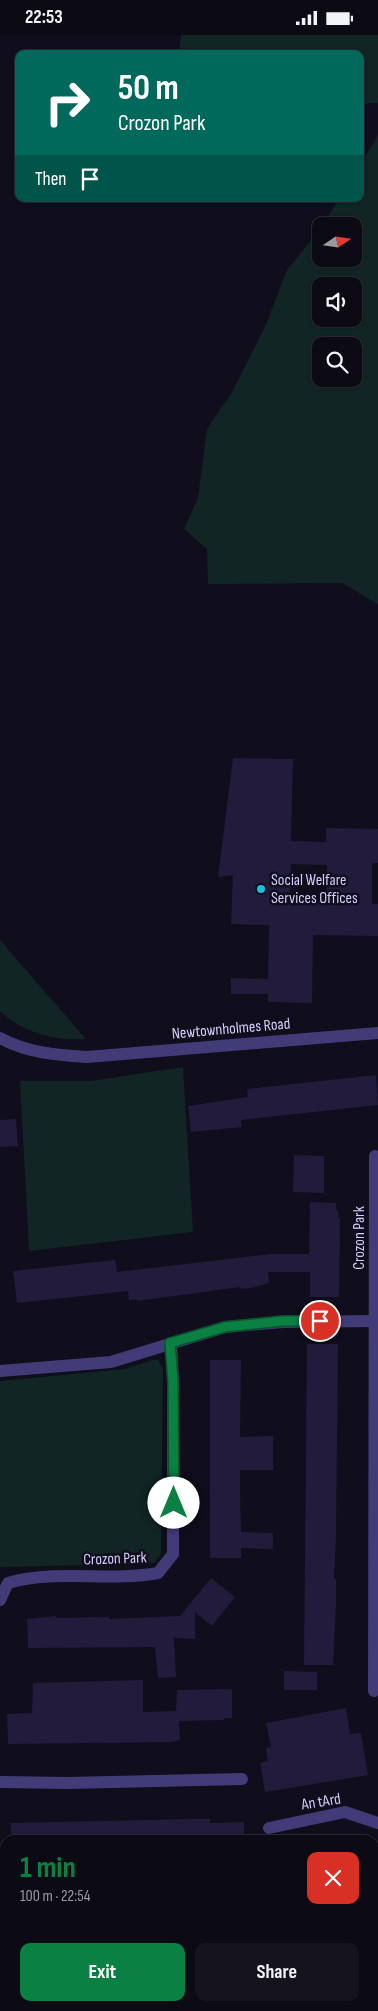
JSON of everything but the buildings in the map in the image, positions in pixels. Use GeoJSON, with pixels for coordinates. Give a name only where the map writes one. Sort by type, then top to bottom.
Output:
{"type":"FeatureCollection","features":[{"type":"Feature","properties":{"kind":"street","name":"Newtownholmes Road"},"geometry":{"type":"LineString","coordinates":[[0,1038],[12,1044],[47,1054],[88,1057],[378,1033]]}},
{"type":"Feature","properties":{"kind":"street","name":"Crozon Park"},"geometry":{"type":"LineString","coordinates":[[374,1691],[375,1155]]}},
{"type":"Feature","properties":{"kind":"street"},"geometry":{"type":"LineString","coordinates":[[0,1371],[111,1362],[225,1327],[283,1321],[375,1321]]}},
{"type":"Feature","properties":{"kind":"street","name":"Crozon Park"},"geometry":{"type":"LineString","coordinates":[[0,1600],[8,1583],[29,1577],[138,1577],[158,1573],[173,1555],[173,1381],[170,1343]]}},
{"type":"Feature","properties":{"kind":"street"},"geometry":{"type":"LineString","coordinates":[[0,1782],[68,1783],[242,1779]]}},
{"type":"Feature","properties":{"kind":"street","name":"An tArd"},"geometry":{"type":"LineString","coordinates":[[268,1828],[346,1812],[378,1823]]}},
{"type":"Feature","properties":{"kind":"green space"},"geometry":{"type":"Polygon","coordinates":[[[181,35],[378,35],[378,103],[364,104],[364,50],[179,50],[181,35]]]}},
{"type":"Feature","properties":{"kind":"green space"},"geometry":{"type":"Polygon","coordinates":[[[378,135],[378,604],[342,583],[208,584],[207,549],[184,529],[198,498],[207,429],[232,392],[265,327],[287,270],[312,239],[312,267],[362,267],[362,217],[328,217],[337,202],[364,202],[364,158],[378,135]]]}},
{"type":"Feature","properties":{"kind":"green space"},"geometry":{"type":"Polygon","coordinates":[[[0,940],[86,1039],[63,1039],[40,1034],[19,1025],[0,1011],[0,940]]]}},
{"type":"Feature","properties":{"kind":"green space"},"geometry":{"type":"Polygon","coordinates":[[[183,1067],[193,1232],[29,1251],[20,1081],[91,1081],[183,1067]]]}},
{"type":"Feature","properties":{"kind":"green space"},"geometry":{"type":"Polygon","coordinates":[[[152,1360],[158,1360],[163,1369],[161,1554],[154,1563],[0,1567],[0,1381],[125,1369],[152,1360]]]}},
{"type":"Feature","properties":{"kind":"place","name":"Social Welfare Services Offices"},"geometry":{"type":"Point","coordinates":[261,889]}},
{"type":"Feature","properties":{"kind":"route"},"geometry":{"type":"LineString","coordinates":[[174,1503],[173,1381],[170,1343],[225,1327],[283,1321],[320,1321]]}}]}
